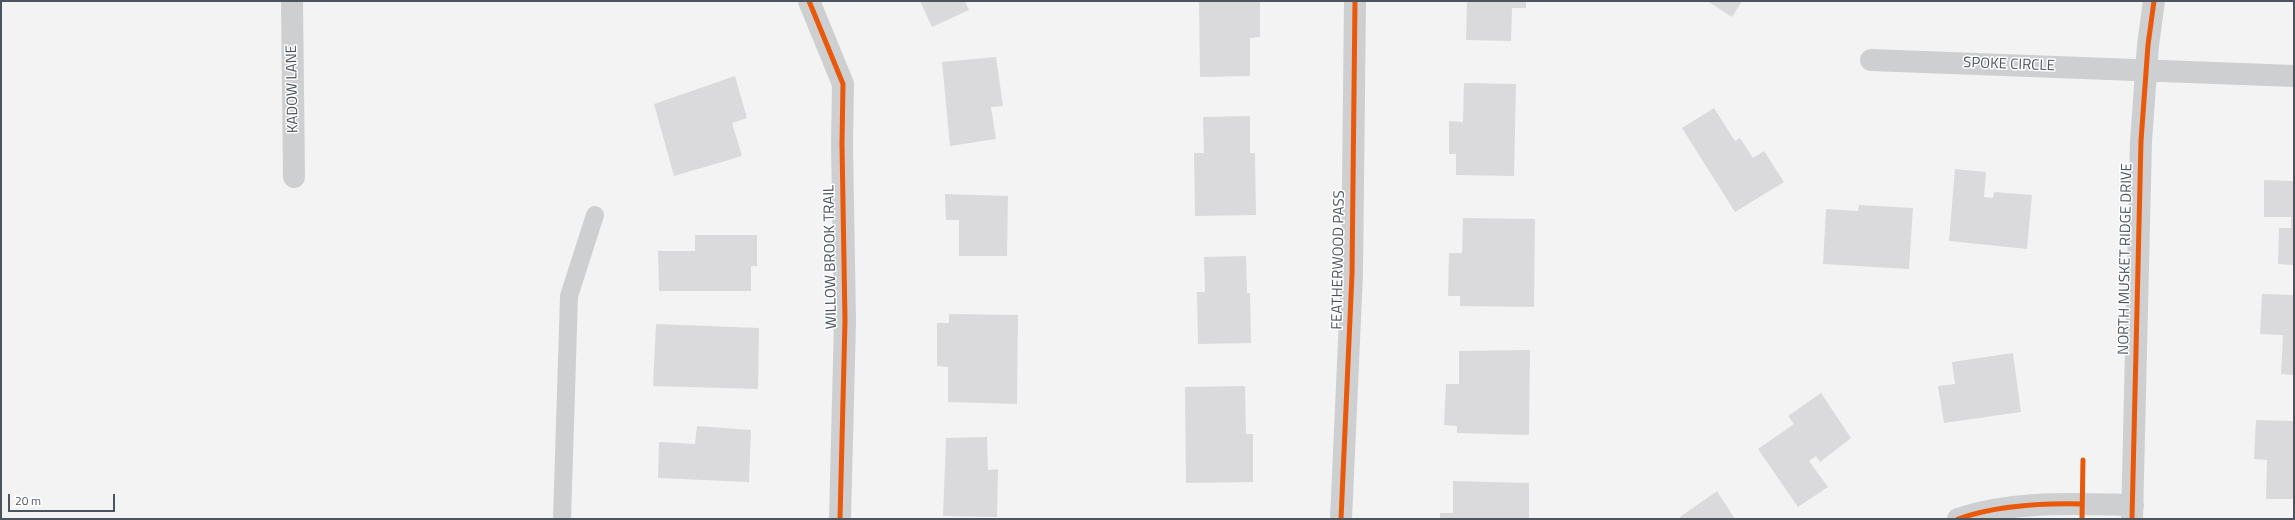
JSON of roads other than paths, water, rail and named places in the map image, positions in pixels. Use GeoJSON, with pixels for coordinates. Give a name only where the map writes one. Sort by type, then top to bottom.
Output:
{"type":"FeatureCollection","features":[{"type":"Feature","properties":{"kind":"street","name":"KADOW LANE"},"geometry":{"type":"LineString","coordinates":[[292,1],[294,177]]}},
{"type":"Feature","properties":{"kind":"street","name":"WILLOW BROOK TRAIL"},"geometry":{"type":"LineString","coordinates":[[809,1],[843,84],[842,144],[845,321],[840,519]]}},
{"type":"Feature","properties":{"kind":"street","name":"FEATHERWOOD PASS"},"geometry":{"type":"LineString","coordinates":[[1342,519],[1352,274],[1355,1]]}},
{"type":"Feature","properties":{"kind":"street","name":"NORTH MUSKET RIDGE DRIVE"},"geometry":{"type":"LineString","coordinates":[[2132,512],[2141,141],[2146,71],[2154,1]]}},
{"type":"Feature","properties":{"kind":"street","name":"SPOKE CIRCLE"},"geometry":{"type":"LineString","coordinates":[[1871,60],[2294,76]]}},
{"type":"Feature","properties":{"kind":"street"},"geometry":{"type":"LineString","coordinates":[[1958,519],[1983,511],[2054,503],[2132,512]]}},
{"type":"Feature","properties":{"kind":"lane"},"geometry":{"type":"LineString","coordinates":[[562,519],[569,296],[595,215]]}}]}
